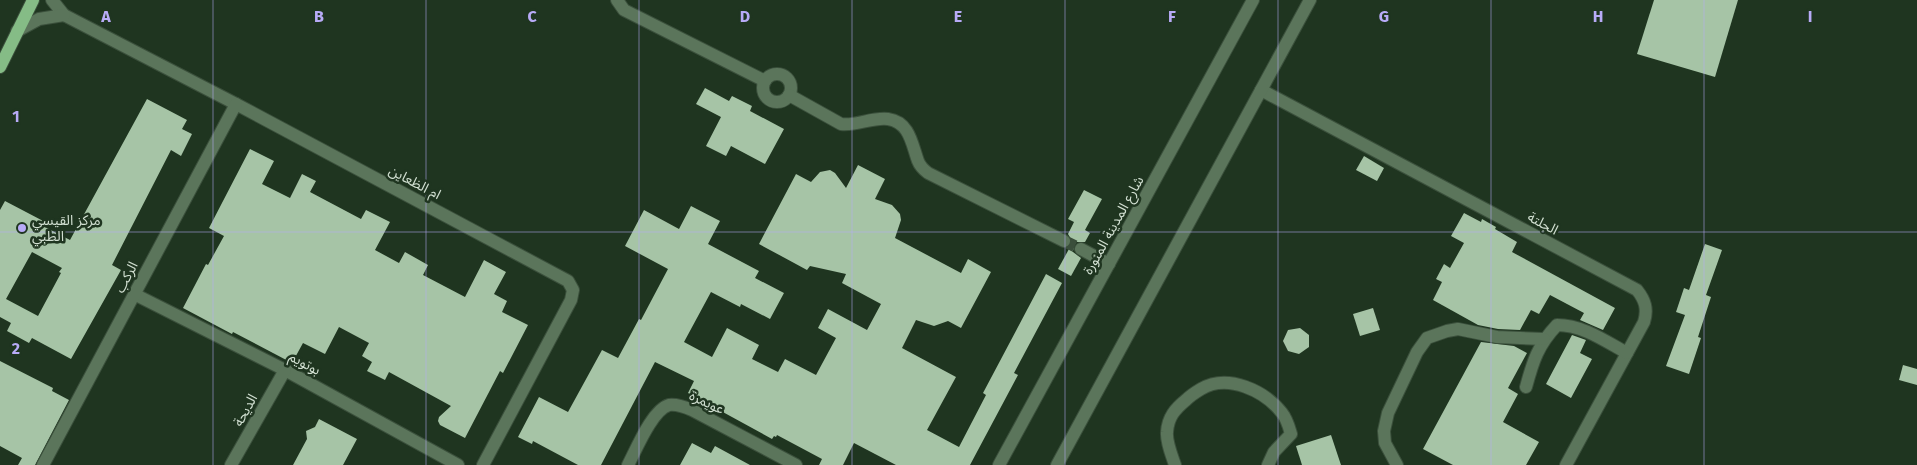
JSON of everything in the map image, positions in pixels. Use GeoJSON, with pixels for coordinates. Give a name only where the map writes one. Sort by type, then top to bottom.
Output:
{"type":"FeatureCollection","features":[{"type":"Feature","properties":{"kind":"main road"},"geometry":{"type":"LineString","coordinates":[[0,66],[34,0]]}},
{"type":"Feature","properties":{"kind":"street","name":"ام الظعاين"},"geometry":{"type":"LineString","coordinates":[[52,0],[64,15],[568,280],[572,290],[571,300],[482,465]]}},
{"type":"Feature","properties":{"kind":"street"},"geometry":{"type":"LineString","coordinates":[[617,0],[624,10],[765,82]]}},
{"type":"Feature","properties":{"kind":"street","name":"شارع المدينة المنورة"},"geometry":{"type":"LineString","coordinates":[[999,465],[1253,0]]}},
{"type":"Feature","properties":{"kind":"street"},"geometry":{"type":"LineString","coordinates":[[1057,465],[1310,0]]}},
{"type":"Feature","properties":{"kind":"street"},"geometry":{"type":"LineString","coordinates":[[18,31],[40,19],[64,15]]}},
{"type":"Feature","properties":{"kind":"street"},"geometry":{"type":"LineString","coordinates":[[775,74],[781,75],[790,83],[790,95],[780,102],[773,102],[764,94],[765,82],[775,74]]}},
{"type":"Feature","properties":{"kind":"street","name":"الجلتة"},"geometry":{"type":"LineString","coordinates":[[1261,90],[1636,290],[1642,296],[1647,313],[1644,322],[1566,465]]}},
{"type":"Feature","properties":{"kind":"street"},"geometry":{"type":"LineString","coordinates":[[790,95],[841,124],[851,125],[887,118],[895,121],[908,133],[921,167],[928,173],[1064,241]]}},
{"type":"Feature","properties":{"kind":"street","name":"الركب"},"geometry":{"type":"LineString","coordinates":[[42,465],[236,104]]}},
{"type":"Feature","properties":{"kind":"street"},"geometry":{"type":"LineString","coordinates":[[1081,249],[1109,264]]}},
{"type":"Feature","properties":{"kind":"street","name":"بوتويم"},"geometry":{"type":"LineString","coordinates":[[134,294],[285,370],[458,465]]}},
{"type":"Feature","properties":{"kind":"street"},"geometry":{"type":"LineString","coordinates":[[1526,387],[1535,357],[1544,339],[1557,325],[1569,325],[1588,332],[1627,353]]}},
{"type":"Feature","properties":{"kind":"street"},"geometry":{"type":"LineString","coordinates":[[1397,465],[1385,443],[1384,431],[1388,413],[1417,352],[1427,338],[1458,329],[1497,337],[1544,339]]}},
{"type":"Feature","properties":{"kind":"street","name":"الديحة"},"geometry":{"type":"LineString","coordinates":[[231,465],[285,370]]}},
{"type":"Feature","properties":{"kind":"street"},"geometry":{"type":"LineString","coordinates":[[1175,465],[1167,433],[1174,410],[1202,388],[1216,384],[1234,384],[1252,389],[1270,401],[1283,414],[1288,425],[1291,434],[1274,452],[1268,465]]}},
{"type":"Feature","properties":{"kind":"street","name":"عويمرة"},"geometry":{"type":"LineString","coordinates":[[628,465],[655,416],[668,406],[679,405],[796,465]]}},
{"type":"Feature","properties":{"kind":"building"},"geometry":{"type":"Polygon","coordinates":[[[1654,0],[1738,0],[1715,77],[1637,54],[1654,0]]]}},
{"type":"Feature","properties":{"kind":"building"},"geometry":{"type":"Polygon","coordinates":[[[705,88],[729,101],[732,96],[752,106],[750,111],[784,129],[765,164],[731,146],[726,156],[706,146],[721,117],[696,104],[705,88]]]}},
{"type":"Feature","properties":{"kind":"building"},"geometry":{"type":"Polygon","coordinates":[[[147,99],[187,120],[182,129],[192,134],[181,156],[171,150],[112,265],[121,270],[71,359],[32,338],[29,343],[7,331],[11,323],[0,317],[0,210],[5,201],[47,223],[45,227],[70,240],[147,99]],[[32,252],[6,299],[38,316],[62,268],[32,252]]]}},
{"type":"Feature","properties":{"kind":"building"},"geometry":{"type":"Polygon","coordinates":[[[250,149],[274,161],[262,184],[290,198],[302,174],[316,181],[310,192],[361,219],[366,210],[390,222],[375,250],[399,263],[405,252],[428,265],[423,275],[465,297],[484,260],[506,272],[494,294],[507,301],[502,312],[528,325],[503,373],[500,371],[465,438],[440,425],[438,421],[439,417],[451,406],[389,372],[385,380],[367,371],[372,362],[362,356],[369,343],[339,327],[325,354],[303,343],[292,363],[183,308],[206,264],[208,265],[224,236],[209,228],[250,149]]]}},
{"type":"Feature","properties":{"kind":"building"},"geometry":{"type":"Polygon","coordinates":[[[1364,156],[1384,168],[1377,181],[1356,170],[1364,156]]]}},
{"type":"Feature","properties":{"kind":"building"},"geometry":{"type":"Polygon","coordinates":[[[858,165],[885,179],[875,199],[892,205],[900,214],[901,220],[895,238],[961,273],[968,259],[991,272],[961,328],[948,321],[934,326],[916,320],[902,348],[956,377],[927,430],[959,447],[986,395],[983,393],[1046,274],[1062,283],[1014,373],[1018,375],[970,465],[896,465],[854,443],[843,465],[819,465],[822,459],[777,435],[772,439],[688,393],[694,381],[655,362],[601,465],[578,465],[533,441],[532,444],[518,437],[539,397],[568,412],[602,350],[618,358],[639,319],[641,320],[668,269],[625,246],[644,210],[679,229],[691,206],[720,221],[708,244],[759,271],[755,278],[784,293],[770,319],[741,304],[740,307],[711,292],[684,342],[712,357],[727,328],[759,345],[752,359],[778,372],[785,359],[816,375],[836,338],[818,328],[828,309],[867,330],[881,304],[842,283],[846,274],[810,266],[807,270],[759,244],[796,174],[811,182],[820,172],[830,170],[835,173],[846,188],[858,165]]]}},
{"type":"Feature","properties":{"kind":"building"},"geometry":{"type":"Polygon","coordinates":[[[1084,190],[1102,199],[1085,230],[1090,233],[1085,242],[1076,242],[1073,251],[1068,248],[1072,241],[1068,234],[1074,222],[1068,219],[1084,190]]]}},
{"type":"Feature","properties":{"kind":"building"},"geometry":{"type":"Polygon","coordinates":[[[1464,213],[1481,222],[1482,219],[1517,242],[1512,252],[1615,308],[1603,330],[1580,320],[1584,313],[1550,295],[1539,314],[1531,310],[1520,330],[1498,329],[1478,325],[1433,300],[1442,282],[1436,279],[1444,264],[1450,268],[1464,243],[1451,236],[1464,213]]]}},
{"type":"Feature","properties":{"kind":"building"},"geometry":{"type":"Polygon","coordinates":[[[1705,244],[1722,250],[1706,295],[1711,297],[1698,337],[1701,338],[1689,374],[1666,366],[1685,315],[1676,312],[1684,288],[1689,290],[1705,244]]]}},
{"type":"Feature","properties":{"kind":"building"},"geometry":{"type":"Polygon","coordinates":[[[1069,249],[1081,258],[1071,276],[1058,269],[1069,249]]]}},
{"type":"Feature","properties":{"kind":"building"},"geometry":{"type":"Polygon","coordinates":[[[1373,308],[1380,330],[1360,336],[1353,314],[1373,308]]]}},
{"type":"Feature","properties":{"kind":"building"},"geometry":{"type":"Polygon","coordinates":[[[1300,328],[1309,335],[1309,347],[1299,354],[1288,351],[1283,341],[1288,330],[1300,328]]]}},
{"type":"Feature","properties":{"kind":"building"},"geometry":{"type":"Polygon","coordinates":[[[1572,335],[1586,340],[1580,353],[1592,359],[1571,398],[1546,384],[1572,335]]]}},
{"type":"Feature","properties":{"kind":"building"},"geometry":{"type":"Polygon","coordinates":[[[1481,342],[1514,346],[1527,353],[1508,388],[1518,394],[1503,422],[1539,442],[1526,465],[1453,465],[1423,449],[1481,342]]]}},
{"type":"Feature","properties":{"kind":"building"},"geometry":{"type":"Polygon","coordinates":[[[0,361],[53,388],[52,391],[69,400],[35,465],[18,465],[22,458],[0,446],[0,361]]]}},
{"type":"Feature","properties":{"kind":"building"},"geometry":{"type":"Polygon","coordinates":[[[1903,365],[1917,369],[1917,385],[1899,380],[1903,365]]]}},
{"type":"Feature","properties":{"kind":"building"},"geometry":{"type":"Polygon","coordinates":[[[319,419],[357,439],[343,465],[293,465],[307,439],[306,431],[315,427],[319,419]]]}},
{"type":"Feature","properties":{"kind":"building"},"geometry":{"type":"Polygon","coordinates":[[[1331,435],[1341,465],[1302,465],[1296,446],[1331,435]]]}},
{"type":"Feature","properties":{"kind":"building"},"geometry":{"type":"Polygon","coordinates":[[[692,443],[711,453],[715,446],[750,465],[680,465],[692,443]]]}},
{"type":"Feature","properties":{"kind":"tunnel"},"geometry":{"type":"LineString","coordinates":[[1064,241],[1081,249]]}},
{"type":"Feature","properties":{"kind":"place","name":"مركز القيسي الطبي"},"geometry":{"type":"Point","coordinates":[22,228]}}]}
